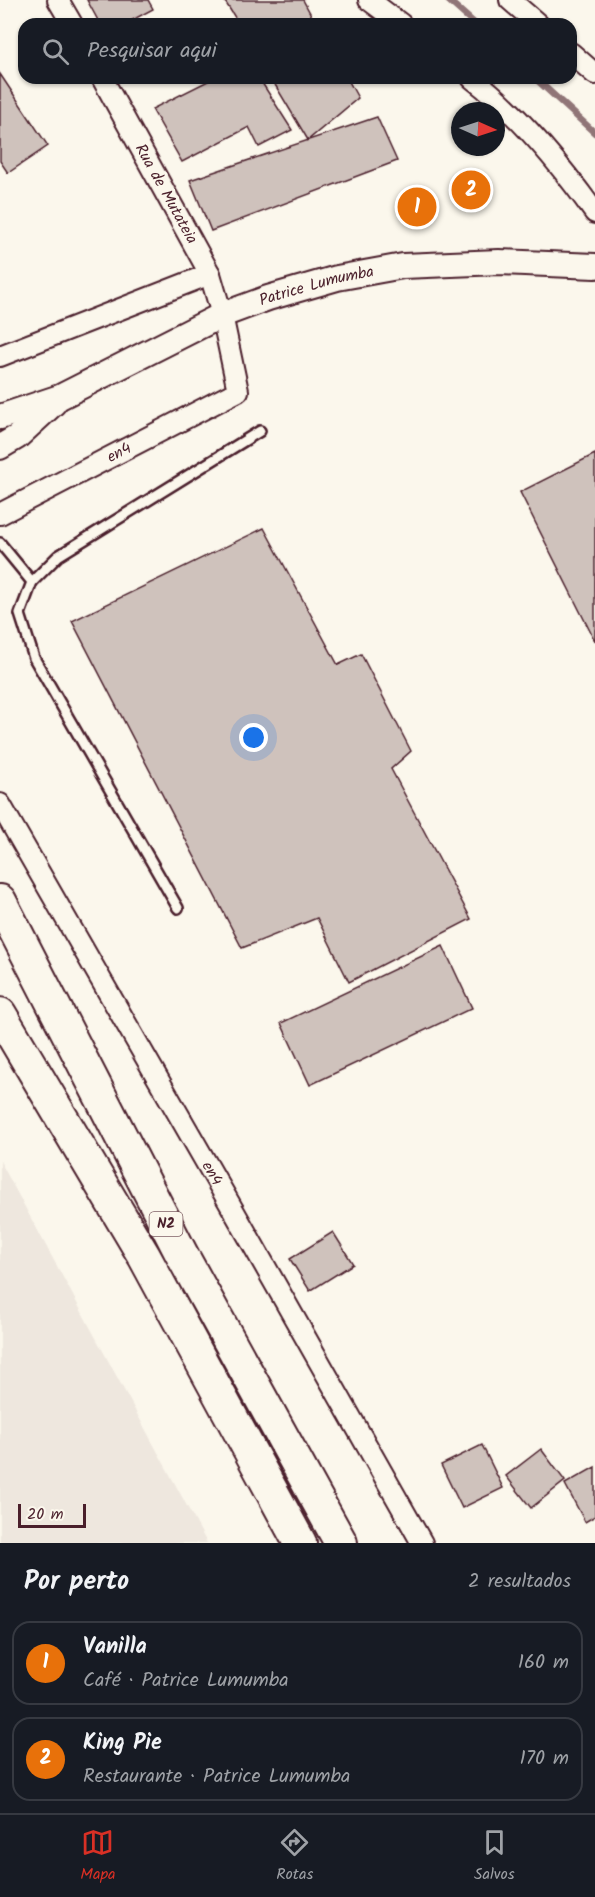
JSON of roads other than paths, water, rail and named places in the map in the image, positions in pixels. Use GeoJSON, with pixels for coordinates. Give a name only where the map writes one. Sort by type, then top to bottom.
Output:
{"type":"FeatureCollection","features":[{"type":"Feature","properties":{"kind":"highway","name":"N2"},"geometry":{"type":"LineString","coordinates":[[0,901],[182,1255],[340,1543]]}},
{"type":"Feature","properties":{"kind":"highway","name":"N2"},"geometry":{"type":"LineString","coordinates":[[0,1014],[144,1256],[300,1543]]}},
{"type":"Feature","properties":{"kind":"street"},"geometry":{"type":"LineString","coordinates":[[58,0],[68,18]]}},
{"type":"Feature","properties":{"kind":"street"},"geometry":{"type":"LineString","coordinates":[[369,0],[393,18]]}},
{"type":"Feature","properties":{"kind":"street"},"geometry":{"type":"LineString","coordinates":[[510,0],[531,18]]}},
{"type":"Feature","properties":{"kind":"street"},"geometry":{"type":"LineString","coordinates":[[577,58],[595,74]]}},
{"type":"Feature","properties":{"kind":"street","name":"Rua de Mutateia"},"geometry":{"type":"LineString","coordinates":[[105,84],[210,274],[222,315],[238,391]]}},
{"type":"Feature","properties":{"kind":"street"},"geometry":{"type":"LineString","coordinates":[[480,84],[537,140],[569,176],[595,213]]}},
{"type":"Feature","properties":{"kind":"street","name":"Patrice Lumumba"},"geometry":{"type":"LineString","coordinates":[[60,397],[222,315],[268,298],[337,278],[403,266],[499,262],[595,266]]}},
{"type":"Feature","properties":{"kind":"street"},"geometry":{"type":"LineString","coordinates":[[0,356],[210,274]]}},
{"type":"Feature","properties":{"kind":"street","name":"en4"},"geometry":{"type":"LineString","coordinates":[[0,513],[238,391]]}},
{"type":"Feature","properties":{"kind":"street"},"geometry":{"type":"LineString","coordinates":[[0,417],[60,397]]}},
{"type":"Feature","properties":{"kind":"street"},"geometry":{"type":"LineString","coordinates":[[0,447],[17,437],[60,397]]}},
{"type":"Feature","properties":{"kind":"street","name":"en4"},"geometry":{"type":"LineString","coordinates":[[0,804],[422,1543]]}},
{"type":"Feature","properties":{"kind":"lane"},"geometry":{"type":"LineString","coordinates":[[178,908],[34,658],[20,614],[32,582],[58,556],[260,431]]}},
{"type":"Feature","properties":{"kind":"lane"},"geometry":{"type":"LineString","coordinates":[[0,543],[32,582]]}},
{"type":"Feature","properties":{"kind":"waterway"},"geometry":{"type":"LineString","coordinates":[[448,0],[468,18]]}},
{"type":"Feature","properties":{"kind":"waterway"},"geometry":{"type":"LineString","coordinates":[[542,84],[595,133]]}},
{"type":"Feature","properties":{"kind":"place","name":"King Pie"},"geometry":{"type":"Point","coordinates":[471,190]}},
{"type":"Feature","properties":{"kind":"place","name":"Vanilla"},"geometry":{"type":"Point","coordinates":[417,207]}}]}
